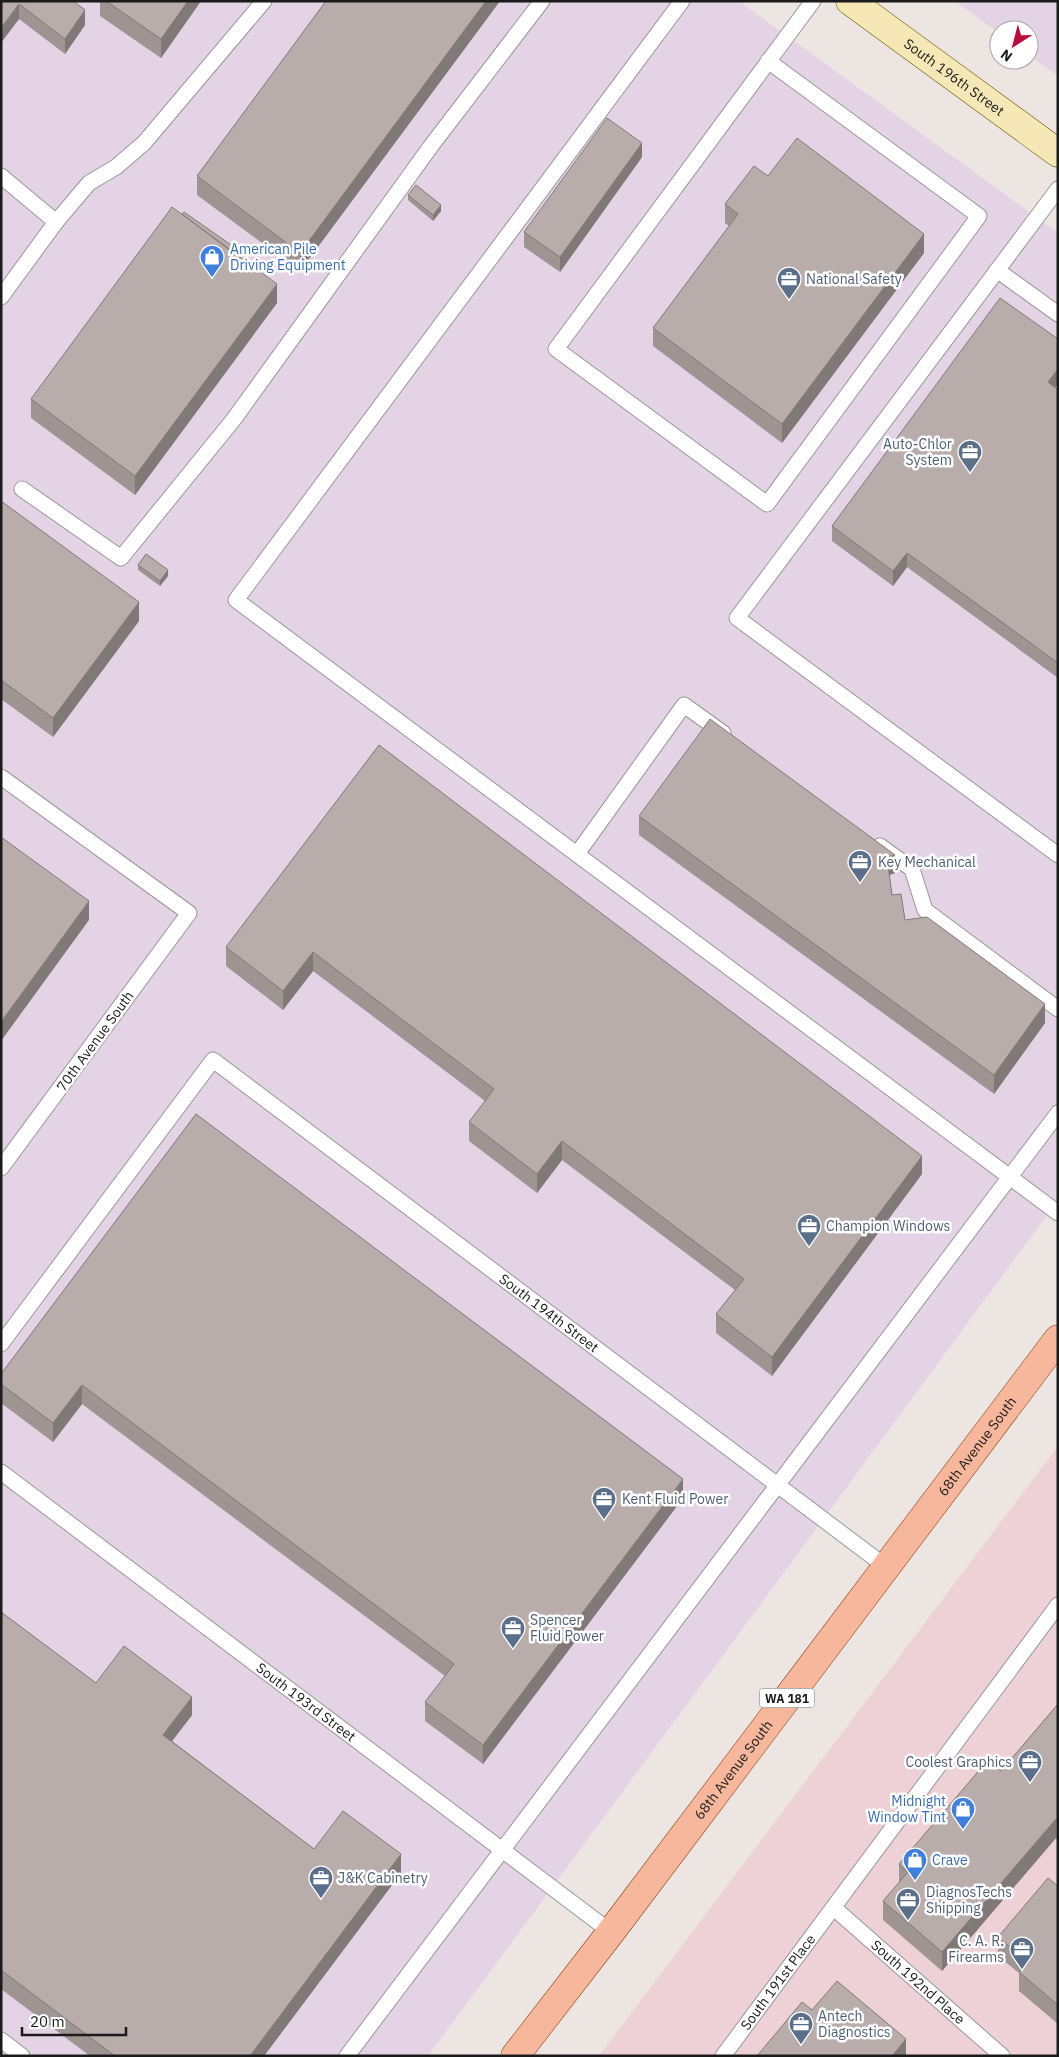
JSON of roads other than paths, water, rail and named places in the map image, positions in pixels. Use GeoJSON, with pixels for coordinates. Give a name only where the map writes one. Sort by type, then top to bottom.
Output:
{"type":"FeatureCollection","features":[{"type":"Feature","properties":{"kind":"main road","name":"South 196th Street"},"geometry":{"type":"LineString","coordinates":[[850,1],[1058,153]]}},
{"type":"Feature","properties":{"kind":"main road","name":"68th Avenue South"},"geometry":{"type":"LineString","coordinates":[[514,2056],[611,1932],[1058,1338]]}},
{"type":"Feature","properties":{"kind":"lane"},"geometry":{"type":"LineString","coordinates":[[1,297],[56,222],[89,183],[116,167],[144,142],[264,1]]}},
{"type":"Feature","properties":{"kind":"lane"},"geometry":{"type":"LineString","coordinates":[[22,489],[122,558],[234,419],[431,146],[542,1]]}},
{"type":"Feature","properties":{"kind":"lane"},"geometry":{"type":"LineString","coordinates":[[682,1],[236,600],[1058,1213]]}},
{"type":"Feature","properties":{"kind":"lane"},"geometry":{"type":"LineString","coordinates":[[768,61],[978,216],[766,504],[556,349],[812,1]]}},
{"type":"Feature","properties":{"kind":"lane"},"geometry":{"type":"LineString","coordinates":[[1,176],[56,222]]}},
{"type":"Feature","properties":{"kind":"lane"},"geometry":{"type":"LineString","coordinates":[[1058,189],[737,618],[1058,855]]}},
{"type":"Feature","properties":{"kind":"lane"},"geometry":{"type":"LineString","coordinates":[[997,270],[1058,314]]}},
{"type":"Feature","properties":{"kind":"lane"},"geometry":{"type":"LineString","coordinates":[[577,854],[684,705],[731,739]]}},
{"type":"Feature","properties":{"kind":"lane","name":"70th Avenue South"},"geometry":{"type":"LineString","coordinates":[[1,778],[189,913],[1,1168]]}},
{"type":"Feature","properties":{"kind":"lane"},"geometry":{"type":"LineString","coordinates":[[865,835],[912,869],[925,910],[1058,1009]]}},
{"type":"Feature","properties":{"kind":"lane","name":"South 194th Street"},"geometry":{"type":"LineString","coordinates":[[1,1344],[213,1060],[885,1566]]}},
{"type":"Feature","properties":{"kind":"lane"},"geometry":{"type":"LineString","coordinates":[[348,2056],[1058,1113]]}},
{"type":"Feature","properties":{"kind":"lane","name":"South 193rd Street"},"geometry":{"type":"LineString","coordinates":[[1,1472],[611,1932]]}},
{"type":"Feature","properties":{"kind":"lane","name":"South 191st Place"},"geometry":{"type":"LineString","coordinates":[[723,2056],[1058,1605]]}},
{"type":"Feature","properties":{"kind":"lane","name":"South 192nd Place"},"geometry":{"type":"LineString","coordinates":[[834,1908],[1002,2056]]}},
{"type":"Feature","properties":{"kind":"lane"},"geometry":{"type":"LineString","coordinates":[[1,2040],[22,2056]]}},
{"type":"Feature","properties":{"kind":"place","name":"American Pile Driving Equipment"},"geometry":{"type":"Point","coordinates":[212,278]}},
{"type":"Feature","properties":{"kind":"place","name":"National Safety"},"geometry":{"type":"Point","coordinates":[789,300]}},
{"type":"Feature","properties":{"kind":"place","name":"Auto-Chlor System"},"geometry":{"type":"Point","coordinates":[970,473]}},
{"type":"Feature","properties":{"kind":"place","name":"Key Mechanical"},"geometry":{"type":"Point","coordinates":[860,883]}},
{"type":"Feature","properties":{"kind":"place","name":"Champion Windows"},"geometry":{"type":"Point","coordinates":[809,1247]}},
{"type":"Feature","properties":{"kind":"place","name":"Kent Fluid Power"},"geometry":{"type":"Point","coordinates":[604,1520]}},
{"type":"Feature","properties":{"kind":"place","name":"Spencer Fluid Power"},"geometry":{"type":"Point","coordinates":[513,1649]}},
{"type":"Feature","properties":{"kind":"place","name":"Coolest Graphics"},"geometry":{"type":"Point","coordinates":[1030,1783]}},
{"type":"Feature","properties":{"kind":"place","name":"Midnight Window Tint"},"geometry":{"type":"Point","coordinates":[963,1830]}},
{"type":"Feature","properties":{"kind":"place","name":"Crave"},"geometry":{"type":"Point","coordinates":[915,1881]}},
{"type":"Feature","properties":{"kind":"place","name":"J&K Cabinetry"},"geometry":{"type":"Point","coordinates":[321,1899]}},
{"type":"Feature","properties":{"kind":"place","name":"DiagnosTechs Shipping"},"geometry":{"type":"Point","coordinates":[908,1921]}},
{"type":"Feature","properties":{"kind":"place","name":"C. A. R. Firearms"},"geometry":{"type":"Point","coordinates":[1022,1970]}},
{"type":"Feature","properties":{"kind":"place","name":"Antech Diagnostics"},"geometry":{"type":"Point","coordinates":[801,2045]}}]}
